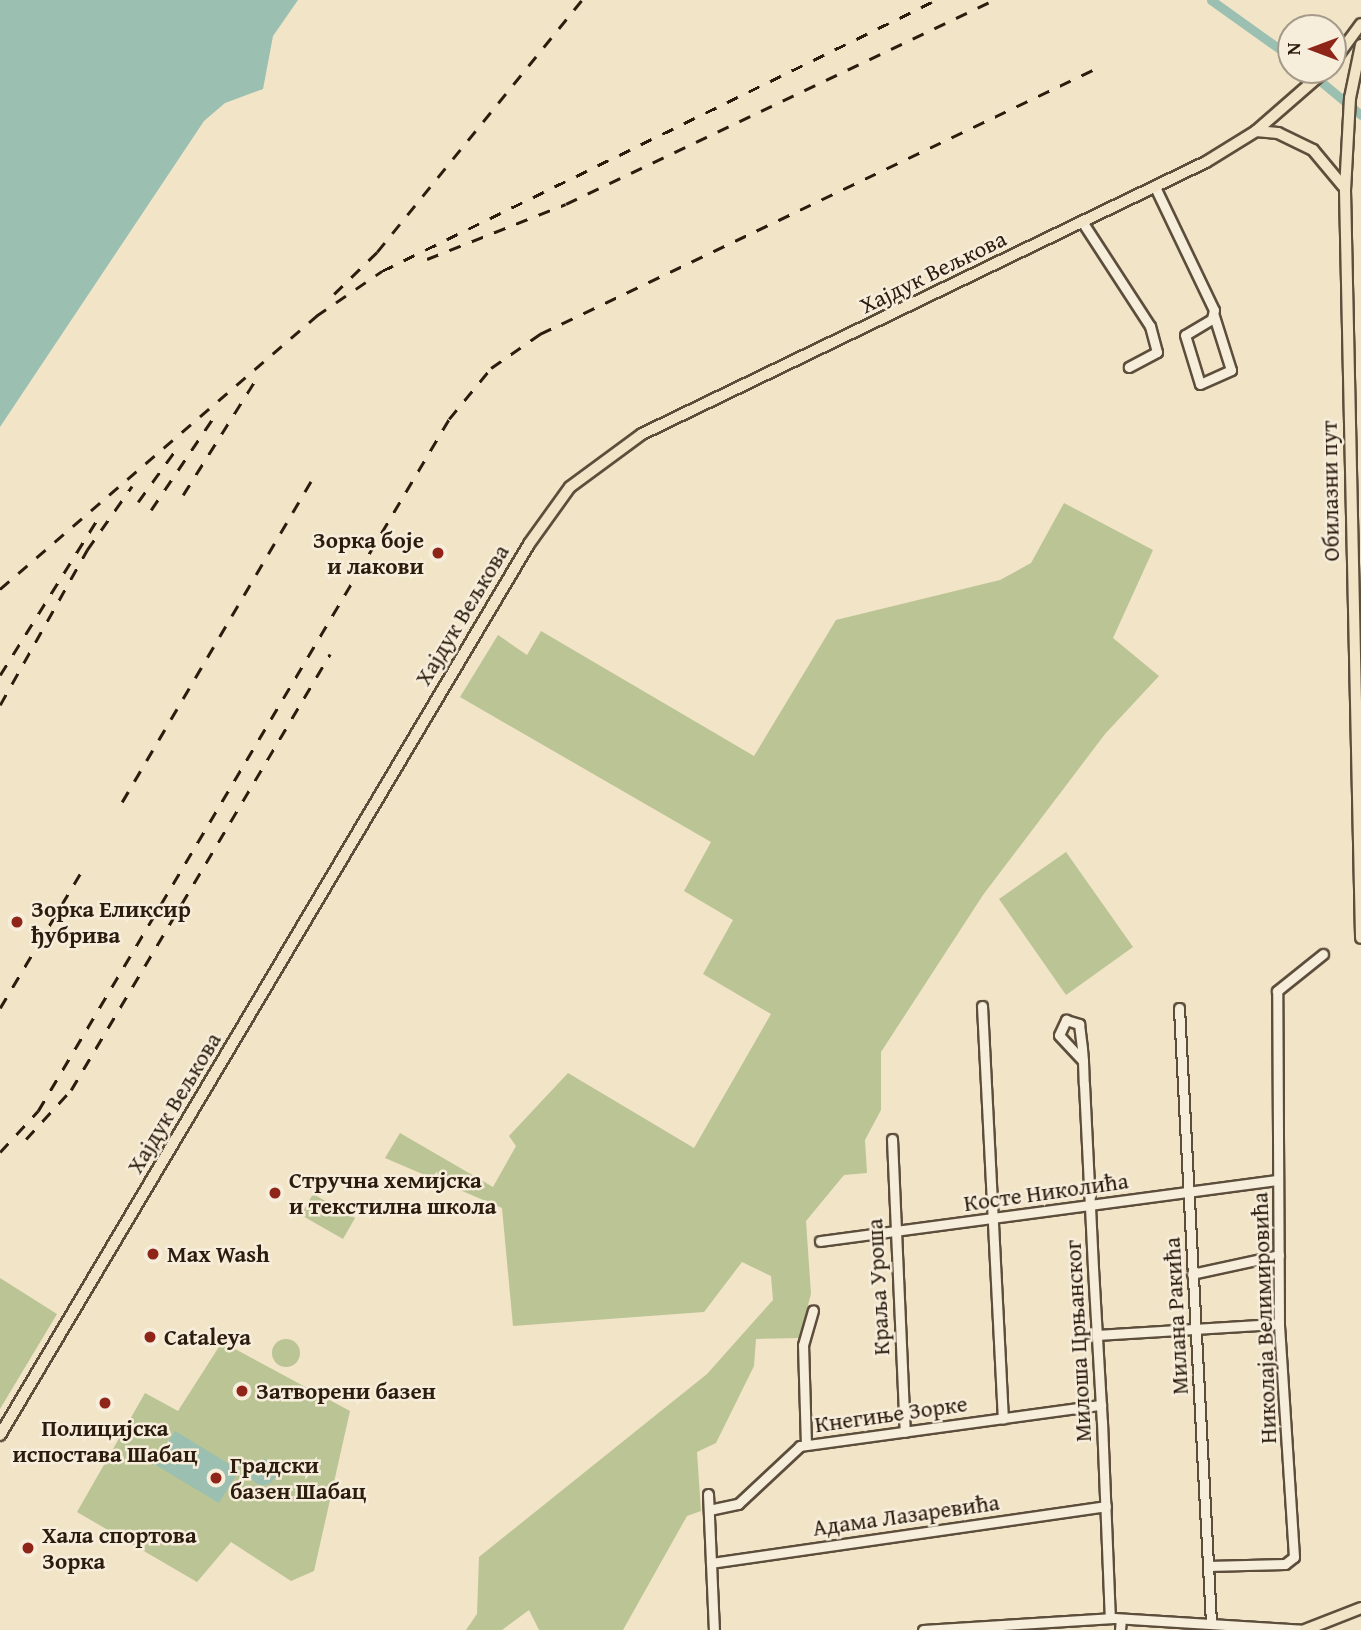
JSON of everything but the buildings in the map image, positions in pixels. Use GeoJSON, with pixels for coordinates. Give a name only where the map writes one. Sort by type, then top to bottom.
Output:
{"type":"FeatureCollection","features":[{"type":"Feature","properties":{"kind":"main road"},"geometry":{"type":"LineString","coordinates":[[1347,43],[1361,24]]}},
{"type":"Feature","properties":{"kind":"main road","name":"Обилазни пут"},"geometry":{"type":"LineString","coordinates":[[1361,45],[1356,62],[1345,162],[1361,938]]}},
{"type":"Feature","properties":{"kind":"main road","name":"Хајдук Вељкова"},"geometry":{"type":"LineString","coordinates":[[0,1435],[562,494],[642,434],[1155,187],[1256,131],[1311,84]]}},
{"type":"Feature","properties":{"kind":"main road"},"geometry":{"type":"LineString","coordinates":[[1256,131],[1278,133],[1313,150],[1332,166],[1345,190]]}},
{"type":"Feature","properties":{"kind":"main road"},"geometry":{"type":"LineString","coordinates":[[1305,1630],[1361,1608]]}},
{"type":"Feature","properties":{"kind":"street"},"geometry":{"type":"LineString","coordinates":[[1155,187],[1214,316],[1231,370],[1199,384],[1185,335],[1214,316]]}},
{"type":"Feature","properties":{"kind":"street"},"geometry":{"type":"LineString","coordinates":[[1083,223],[1150,326],[1157,352],[1129,367]]}},
{"type":"Feature","properties":{"kind":"street","name":"Николаја Велимировића"},"geometry":{"type":"LineString","coordinates":[[1208,1566],[1293,1560],[1279,1324],[1277,987],[1323,954]]}},
{"type":"Feature","properties":{"kind":"street"},"geometry":{"type":"LineString","coordinates":[[982,1006],[1003,1418]]}},
{"type":"Feature","properties":{"kind":"street","name":"Милана Ракића"},"geometry":{"type":"LineString","coordinates":[[1179,1008],[1191,1191],[1192,1274],[1211,1622]]}},
{"type":"Feature","properties":{"kind":"street","name":"Милоша Црњанског"},"geometry":{"type":"LineString","coordinates":[[1083,1061],[1106,1506],[1115,1618],[1120,1630]]}},
{"type":"Feature","properties":{"kind":"street","name":"Краља Уроша"},"geometry":{"type":"LineString","coordinates":[[892,1139],[905,1432]]}},
{"type":"Feature","properties":{"kind":"street","name":"Косте Николића"},"geometry":{"type":"LineString","coordinates":[[820,1241],[1278,1180]]}},
{"type":"Feature","properties":{"kind":"street"},"geometry":{"type":"LineString","coordinates":[[1192,1274],[1279,1255]]}},
{"type":"Feature","properties":{"kind":"street"},"geometry":{"type":"LineString","coordinates":[[806,1445],[803,1345],[813,1310]]}},
{"type":"Feature","properties":{"kind":"street"},"geometry":{"type":"LineString","coordinates":[[1097,1335],[1279,1324]]}},
{"type":"Feature","properties":{"kind":"street","name":"Кнегиње Зорке"},"geometry":{"type":"LineString","coordinates":[[709,1510],[738,1504],[806,1445],[1101,1405]]}},
{"type":"Feature","properties":{"kind":"street"},"geometry":{"type":"LineString","coordinates":[[708,1494],[714,1630]]}},
{"type":"Feature","properties":{"kind":"street","name":"Адама Лазаревића"},"geometry":{"type":"LineString","coordinates":[[711,1563],[1106,1506]]}},
{"type":"Feature","properties":{"kind":"street"},"geometry":{"type":"LineString","coordinates":[[923,1630],[1115,1618],[1305,1630]]}},
{"type":"Feature","properties":{"kind":"shaded area"},"geometry":{"type":"Polygon","coordinates":[[[0,0],[298,0],[273,36],[263,89],[225,103],[204,121],[0,427],[0,0]]]}},
{"type":"Feature","properties":{"kind":"shaded area"},"geometry":{"type":"Polygon","coordinates":[[[1064,503],[1153,550],[1113,638],[1159,676],[1105,734],[983,895],[881,1052],[881,1110],[865,1140],[867,1173],[844,1175],[806,1221],[811,1294],[799,1338],[756,1339],[754,1366],[716,1443],[697,1452],[701,1511],[687,1516],[623,1630],[539,1630],[529,1610],[502,1630],[466,1630],[477,1614],[479,1557],[707,1374],[773,1300],[771,1276],[742,1262],[704,1312],[513,1326],[502,1208],[385,1158],[400,1133],[493,1187],[516,1146],[509,1136],[568,1073],[694,1148],[771,1014],[703,974],[733,920],[684,891],[711,842],[460,697],[498,635],[527,655],[541,631],[754,756],[836,620],[1000,580],[1031,563],[1064,503]]]}},
{"type":"Feature","properties":{"kind":"shaded area"},"geometry":{"type":"Polygon","coordinates":[[[1066,852],[1133,947],[1066,995],[999,899],[1066,852]]]}},
{"type":"Feature","properties":{"kind":"shaded area"},"geometry":{"type":"Polygon","coordinates":[[[313,1194],[355,1218],[343,1239],[301,1215],[313,1194]]]}},
{"type":"Feature","properties":{"kind":"shaded area"},"geometry":{"type":"Polygon","coordinates":[[[0,1278],[57,1314],[0,1409],[0,1278]]]}},
{"type":"Feature","properties":{"kind":"shaded area"},"geometry":{"type":"Polygon","coordinates":[[[286,1339],[296,1343],[300,1353],[296,1363],[286,1367],[276,1363],[272,1353],[276,1343],[286,1339]]]}},
{"type":"Feature","properties":{"kind":"shaded area","name":"Градски базен Шабац"},"geometry":{"type":"Polygon","coordinates":[[[222,1342],[350,1411],[314,1571],[291,1581],[231,1542],[197,1582],[77,1512],[145,1393],[178,1411],[222,1342]]]}},
{"type":"Feature","properties":{"kind":"shaded area"},"geometry":{"type":"Polygon","coordinates":[[[175,1431],[239,1470],[219,1503],[154,1464],[175,1431]]]}},
{"type":"Feature","properties":{"kind":"shaded area"},"geometry":{"type":"Polygon","coordinates":[[[263,1459],[272,1463],[276,1472],[272,1481],[263,1485],[254,1481],[250,1472],[254,1463],[263,1459]]]}},
{"type":"Feature","properties":{"kind":"waterway"},"geometry":{"type":"LineString","coordinates":[[1211,0],[1277,47]]}},
{"type":"Feature","properties":{"kind":"waterway"},"geometry":{"type":"LineString","coordinates":[[1324,84],[1361,115]]}},
{"type":"Feature","properties":{"kind":"railway"},"geometry":{"type":"LineString","coordinates":[[334,294],[377,252],[582,0]]}},
{"type":"Feature","properties":{"kind":"railway"},"geometry":{"type":"LineString","coordinates":[[0,589],[316,316],[382,271],[936,0]]}},
{"type":"Feature","properties":{"kind":"railway"},"geometry":{"type":"LineString","coordinates":[[427,259],[566,204],[993,0]]}},
{"type":"Feature","properties":{"kind":"railway"},"geometry":{"type":"LineString","coordinates":[[0,1152],[38,1111],[449,419],[491,368],[540,334],[1101,66]]}},
{"type":"Feature","properties":{"kind":"railway"},"geometry":{"type":"LineString","coordinates":[[183,495],[256,379]]}},
{"type":"Feature","properties":{"kind":"railway"},"geometry":{"type":"LineString","coordinates":[[151,510],[217,412]]}},
{"type":"Feature","properties":{"kind":"railway"},"geometry":{"type":"LineString","coordinates":[[138,502],[177,448]]}},
{"type":"Feature","properties":{"kind":"railway"},"geometry":{"type":"LineString","coordinates":[[122,802],[315,474]]}},
{"type":"Feature","properties":{"kind":"railway"},"geometry":{"type":"LineString","coordinates":[[0,705],[87,550],[132,486]]}},
{"type":"Feature","properties":{"kind":"railway"},"geometry":{"type":"LineString","coordinates":[[0,675],[100,515]]}},
{"type":"Feature","properties":{"kind":"railway"},"geometry":{"type":"LineString","coordinates":[[26,1139],[71,1090],[330,654]]}},
{"type":"Feature","properties":{"kind":"railway"},"geometry":{"type":"LineString","coordinates":[[0,1008],[83,869]]}},
{"type":"Feature","properties":{"kind":"place","name":"Зорка боје и лакови"},"geometry":{"type":"Point","coordinates":[438,553]}},
{"type":"Feature","properties":{"kind":"place","name":"Зорка Еликсир ђубрива"},"geometry":{"type":"Point","coordinates":[17,922]}},
{"type":"Feature","properties":{"kind":"place","name":"Стручна хемијска и текстилна школа"},"geometry":{"type":"Point","coordinates":[275,1193]}},
{"type":"Feature","properties":{"kind":"place","name":"Max Wash"},"geometry":{"type":"Point","coordinates":[153,1254]}},
{"type":"Feature","properties":{"kind":"place","name":"Cataleya"},"geometry":{"type":"Point","coordinates":[150,1337]}},
{"type":"Feature","properties":{"kind":"place","name":"Затворени базен"},"geometry":{"type":"Point","coordinates":[242,1391]}},
{"type":"Feature","properties":{"kind":"place","name":"Полицијска испостава Шабац"},"geometry":{"type":"Point","coordinates":[105,1403]}},
{"type":"Feature","properties":{"kind":"place","name":"Градски базен Шабац"},"geometry":{"type":"Point","coordinates":[216,1478]}},
{"type":"Feature","properties":{"kind":"place","name":"Хала спортова Зорка"},"geometry":{"type":"Point","coordinates":[28,1548]}}]}
